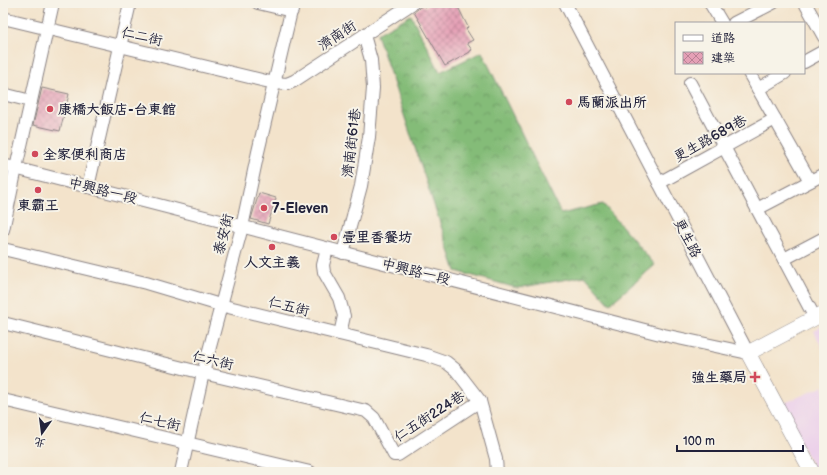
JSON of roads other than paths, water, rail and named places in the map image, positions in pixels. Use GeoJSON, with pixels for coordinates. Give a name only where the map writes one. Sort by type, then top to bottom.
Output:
{"type":"FeatureCollection","features":[{"type":"Feature","properties":{"kind":"main road"},"geometry":{"type":"LineString","coordinates":[[748,353],[819,316]]}},
{"type":"Feature","properties":{"kind":"main road","name":"更生路"},"geometry":{"type":"LineString","coordinates":[[748,353],[812,472]]}},
{"type":"Feature","properties":{"kind":"street"},"geometry":{"type":"LineString","coordinates":[[3,230],[53,3]]}},
{"type":"Feature","properties":{"kind":"street"},"geometry":{"type":"LineString","coordinates":[[88,186],[130,3]]}},
{"type":"Feature","properties":{"kind":"street"},"geometry":{"type":"LineString","coordinates":[[258,3],[292,7]]}},
{"type":"Feature","properties":{"kind":"street","name":"濟南街"},"geometry":{"type":"LineString","coordinates":[[274,83],[287,84],[294,81],[413,3]]}},
{"type":"Feature","properties":{"kind":"street","name":"更生路"},"geometry":{"type":"LineString","coordinates":[[565,3],[748,353]]}},
{"type":"Feature","properties":{"kind":"street"},"geometry":{"type":"LineString","coordinates":[[710,3],[721,22]]}},
{"type":"Feature","properties":{"kind":"street"},"geometry":{"type":"LineString","coordinates":[[736,22],[773,3]]}},
{"type":"Feature","properties":{"kind":"street"},"geometry":{"type":"LineString","coordinates":[[806,3],[824,37]]}},
{"type":"Feature","properties":{"kind":"street","name":"泰安街"},"geometry":{"type":"LineString","coordinates":[[181,472],[203,373],[242,227],[292,7]]}},
{"type":"Feature","properties":{"kind":"street","name":"仁二街"},"geometry":{"type":"LineString","coordinates":[[3,18],[274,83]]}},
{"type":"Feature","properties":{"kind":"street","name":"濟南街61巷"},"geometry":{"type":"LineString","coordinates":[[343,253],[361,186],[369,137],[373,88],[371,60],[364,35]]}},
{"type":"Feature","properties":{"kind":"street"},"geometry":{"type":"LineString","coordinates":[[805,61],[824,51]]}},
{"type":"Feature","properties":{"kind":"street"},"geometry":{"type":"LineString","coordinates":[[750,74],[810,181]]}},
{"type":"Feature","properties":{"kind":"street"},"geometry":{"type":"LineString","coordinates":[[758,89],[783,74]]}},
{"type":"Feature","properties":{"kind":"street"},"geometry":{"type":"LineString","coordinates":[[690,83],[784,259],[819,316]]}},
{"type":"Feature","properties":{"kind":"street"},"geometry":{"type":"LineString","coordinates":[[3,94],[31,101]]}},
{"type":"Feature","properties":{"kind":"street","name":"更生路689巷"},"geometry":{"type":"LineString","coordinates":[[659,183],[776,119]]}},
{"type":"Feature","properties":{"kind":"street","name":"中興路一段"},"geometry":{"type":"LineString","coordinates":[[3,165],[327,249],[664,334],[748,353]]}},
{"type":"Feature","properties":{"kind":"street"},"geometry":{"type":"LineString","coordinates":[[760,214],[810,181],[824,174]]}},
{"type":"Feature","properties":{"kind":"street"},"geometry":{"type":"LineString","coordinates":[[784,259],[824,238]]}},
{"type":"Feature","properties":{"kind":"street","name":"仁五街"},"geometry":{"type":"LineString","coordinates":[[3,249],[146,283],[220,305],[426,355],[446,362],[456,370],[480,401],[496,459],[497,472]]}},
{"type":"Feature","properties":{"kind":"street"},"geometry":{"type":"LineString","coordinates":[[327,249],[323,265],[324,272],[339,298],[344,316],[340,334]]}},
{"type":"Feature","properties":{"kind":"street","name":"仁六街"},"geometry":{"type":"LineString","coordinates":[[3,323],[203,373],[366,411],[374,418],[394,455]]}},
{"type":"Feature","properties":{"kind":"street","name":"仁七街"},"geometry":{"type":"LineString","coordinates":[[3,400],[310,472]]}},
{"type":"Feature","properties":{"kind":"street","name":"仁五街224巷"},"geometry":{"type":"LineString","coordinates":[[394,455],[398,455],[480,401]]}},
{"type":"Feature","properties":{"kind":"place","name":"馬蘭派出所"},"geometry":{"type":"Point","coordinates":[569,102]}},
{"type":"Feature","properties":{"kind":"place","name":"康橋大飯店-台東館"},"geometry":{"type":"Point","coordinates":[50,109]}},
{"type":"Feature","properties":{"kind":"place","name":"全家便利商店"},"geometry":{"type":"Point","coordinates":[35,154]}},
{"type":"Feature","properties":{"kind":"place","name":"東霸王"},"geometry":{"type":"Point","coordinates":[38,190]}},
{"type":"Feature","properties":{"kind":"place","name":"7-Eleven"},"geometry":{"type":"Point","coordinates":[264,208]}},
{"type":"Feature","properties":{"kind":"place","name":"壹里香餐坊"},"geometry":{"type":"Point","coordinates":[334,237]}},
{"type":"Feature","properties":{"kind":"place","name":"人文主義"},"geometry":{"type":"Point","coordinates":[272,247]}},
{"type":"Feature","properties":{"kind":"place","name":"強生藥局"},"geometry":{"type":"Point","coordinates":[755,377]}}]}
